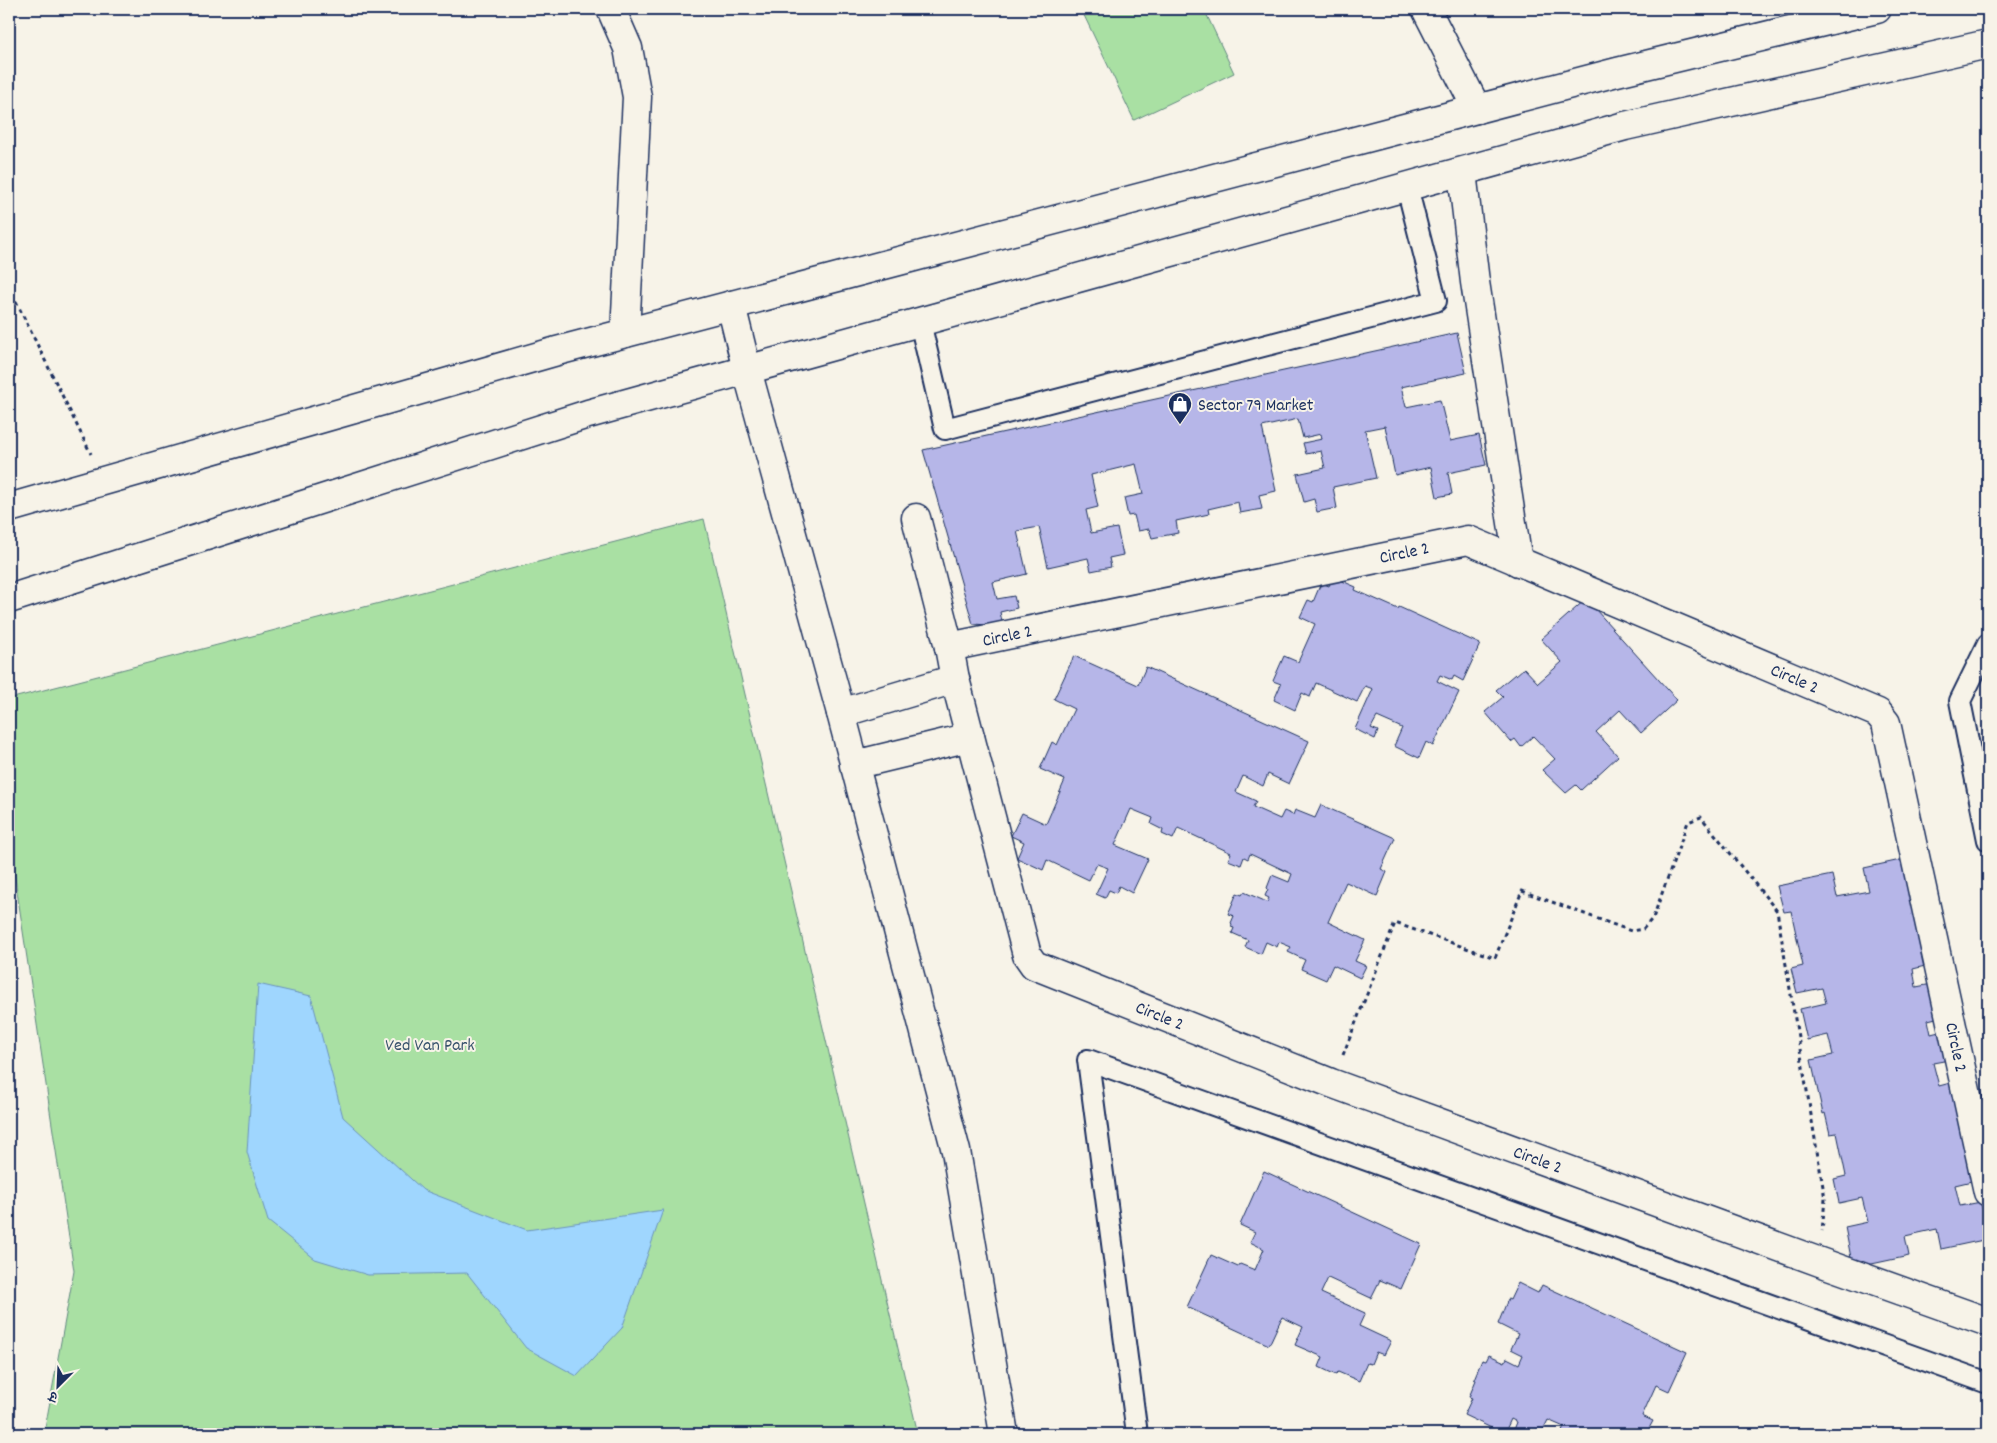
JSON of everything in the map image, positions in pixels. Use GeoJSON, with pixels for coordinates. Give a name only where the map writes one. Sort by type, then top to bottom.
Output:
{"type":"FeatureCollection","features":[{"type":"Feature","properties":{"kind":"street"},"geometry":{"type":"LineString","coordinates":[[611,9],[628,48],[637,98],[625,333]]}},
{"type":"Feature","properties":{"kind":"street"},"geometry":{"type":"LineString","coordinates":[[1426,9],[1477,109]]}},
{"type":"Feature","properties":{"kind":"street"},"geometry":{"type":"LineString","coordinates":[[9,508],[557,351],[1618,72],[1877,9]]}},
{"type":"Feature","properties":{"kind":"street"},"geometry":{"type":"LineString","coordinates":[[9,599],[588,414],[1625,126],[1988,44]]}},
{"type":"Feature","properties":{"kind":"street"},"geometry":{"type":"LineString","coordinates":[[1462,172],[1476,282],[1518,562]]}},
{"type":"Feature","properties":{"kind":"street"},"geometry":{"type":"LineString","coordinates":[[731,305],[746,370],[841,713],[956,1151],[1004,1434]]}},
{"type":"Feature","properties":{"kind":"street"},"geometry":{"type":"LineString","coordinates":[[916,518],[949,647]]}},
{"type":"Feature","properties":{"kind":"street","name":"Circle 2"},"geometry":{"type":"LineString","coordinates":[[1988,1192],[1884,719],[1878,713],[1468,540],[1460,540],[949,647],[955,679],[1027,956],[1034,965],[1331,1083],[1988,1322]]}},
{"type":"Feature","properties":{"kind":"street"},"geometry":{"type":"LineString","coordinates":[[841,713],[955,679]]}},
{"type":"Feature","properties":{"kind":"street"},"geometry":{"type":"LineString","coordinates":[[854,765],[970,737]]}},
{"type":"Feature","properties":{"kind":"lane"},"geometry":{"type":"LineString","coordinates":[[920,322],[945,429],[1436,301],[1407,187]]}},
{"type":"Feature","properties":{"kind":"lane"},"geometry":{"type":"LineString","coordinates":[[1987,649],[1960,700],[1988,840]]}},
{"type":"Feature","properties":{"kind":"lane"},"geometry":{"type":"LineString","coordinates":[[1137,1434],[1088,1060],[1988,1383]]}},
{"type":"Feature","properties":{"kind":"path"},"geometry":{"type":"LineString","coordinates":[[9,287],[105,481]]}},
{"type":"Feature","properties":{"kind":"path"},"geometry":{"type":"LineString","coordinates":[[1331,1083],[1395,923],[1495,958],[1522,891],[1631,931],[1643,929],[1653,918],[1688,822],[1701,817],[1777,911],[1825,1199],[1820,1262]]}},
{"type":"Feature","properties":{"kind":"green space"},"geometry":{"type":"Polygon","coordinates":[[[1081,9],[1204,9],[1234,73],[1134,120],[1081,9]]]}},
{"type":"Feature","properties":{"kind":"green space","name":"Ved Van Park"},"geometry":{"type":"Polygon","coordinates":[[[704,519],[918,1434],[44,1434],[74,1271],[9,838],[9,699],[704,519]]]}},
{"type":"Feature","properties":{"kind":"water"},"geometry":{"type":"Polygon","coordinates":[[[258,984],[311,996],[343,1117],[423,1190],[527,1230],[663,1210],[622,1328],[577,1376],[526,1348],[467,1273],[368,1275],[315,1259],[268,1221],[247,1152],[258,984]]]}},
{"type":"Feature","properties":{"kind":"building"},"geometry":{"type":"Polygon","coordinates":[[[1457,333],[1466,373],[1401,387],[1406,407],[1440,400],[1450,441],[1479,435],[1486,465],[1448,473],[1452,494],[1437,497],[1431,467],[1395,475],[1385,426],[1365,430],[1376,478],[1333,487],[1337,508],[1317,512],[1314,499],[1304,502],[1297,474],[1325,468],[1321,451],[1306,454],[1303,443],[1322,439],[1321,434],[1303,438],[1298,419],[1262,427],[1276,491],[1259,495],[1262,509],[1240,513],[1238,502],[1208,509],[1209,514],[1176,521],[1178,533],[1152,538],[1149,529],[1138,531],[1134,515],[1128,516],[1124,498],[1143,494],[1136,464],[1091,475],[1098,507],[1086,510],[1091,533],[1117,528],[1123,555],[1109,558],[1111,567],[1091,571],[1088,558],[1048,567],[1039,527],[1017,531],[1027,574],[993,582],[997,599],[1014,596],[1017,608],[1000,612],[1003,626],[973,624],[923,450],[1457,333]]]}},
{"type":"Feature","properties":{"kind":"building"},"geometry":{"type":"Polygon","coordinates":[[[1333,577],[1356,587],[1355,590],[1398,609],[1399,607],[1480,644],[1463,681],[1454,676],[1452,680],[1440,675],[1437,681],[1459,692],[1433,746],[1426,742],[1419,758],[1394,746],[1402,728],[1377,717],[1371,728],[1378,731],[1375,739],[1355,729],[1373,689],[1365,686],[1357,702],[1316,683],[1310,697],[1302,693],[1295,710],[1274,700],[1281,684],[1273,681],[1284,656],[1298,662],[1315,624],[1300,617],[1308,600],[1313,602],[1321,583],[1329,586],[1333,577]]]}},
{"type":"Feature","properties":{"kind":"building"},"geometry":{"type":"Polygon","coordinates":[[[1586,599],[1677,700],[1641,733],[1620,710],[1596,732],[1618,756],[1581,790],[1576,785],[1566,793],[1542,770],[1555,759],[1533,736],[1521,747],[1515,739],[1511,742],[1485,712],[1503,697],[1496,690],[1524,668],[1538,683],[1562,662],[1541,639],[1586,599]]]}},
{"type":"Feature","properties":{"kind":"building"},"geometry":{"type":"Polygon","coordinates":[[[1074,656],[1138,685],[1146,667],[1309,741],[1289,784],[1268,774],[1263,786],[1243,776],[1236,792],[1256,801],[1253,807],[1280,819],[1284,811],[1293,815],[1295,810],[1315,818],[1321,805],[1395,838],[1381,869],[1387,872],[1377,896],[1346,882],[1328,922],[1365,940],[1355,961],[1366,966],[1360,978],[1333,965],[1326,980],[1301,969],[1305,960],[1288,952],[1291,947],[1279,942],[1277,947],[1266,942],[1261,954],[1245,947],[1248,940],[1232,933],[1234,928],[1231,927],[1231,923],[1234,916],[1228,914],[1237,893],[1242,895],[1244,892],[1267,902],[1269,898],[1265,896],[1272,875],[1289,882],[1292,874],[1250,854],[1248,859],[1244,857],[1241,865],[1228,860],[1231,853],[1178,828],[1173,839],[1162,834],[1163,830],[1151,824],[1153,818],[1131,809],[1115,845],[1148,859],[1132,893],[1119,886],[1116,893],[1109,890],[1105,898],[1096,894],[1108,868],[1097,864],[1089,880],[1047,860],[1043,870],[1017,858],[1024,842],[1011,836],[1022,813],[1046,824],[1065,780],[1040,769],[1052,742],[1057,745],[1074,709],[1054,699],[1074,656]]]}},
{"type":"Feature","properties":{"kind":"building"},"geometry":{"type":"Polygon","coordinates":[[[1988,724],[1988,745],[1984,725],[1988,724]]]}},
{"type":"Feature","properties":{"kind":"building"},"geometry":{"type":"Polygon","coordinates":[[[1905,859],[1929,965],[1913,969],[1916,987],[1932,984],[1940,1017],[1928,1020],[1931,1034],[1943,1031],[1949,1060],[1933,1063],[1939,1086],[1954,1082],[1976,1180],[1955,1185],[1960,1206],[1981,1202],[1988,1239],[1941,1249],[1937,1229],[1905,1236],[1909,1256],[1853,1268],[1845,1227],[1868,1222],[1862,1198],[1839,1203],[1834,1179],[1846,1176],[1837,1133],[1830,1134],[1825,1113],[1823,1114],[1811,1060],[1833,1055],[1828,1035],[1807,1040],[1800,1009],[1826,1003],[1822,988],[1797,993],[1791,969],[1803,966],[1791,911],[1784,912],[1777,886],[1832,875],[1837,897],[1869,891],[1864,868],[1905,859]]]}},
{"type":"Feature","properties":{"kind":"building"},"geometry":{"type":"Polygon","coordinates":[[[1264,1171],[1421,1244],[1401,1289],[1380,1280],[1371,1298],[1328,1278],[1321,1293],[1365,1313],[1359,1326],[1391,1341],[1384,1355],[1376,1352],[1371,1364],[1367,1363],[1359,1381],[1338,1372],[1336,1375],[1319,1367],[1323,1357],[1295,1345],[1303,1327],[1282,1317],[1269,1345],[1187,1307],[1211,1255],[1238,1267],[1240,1264],[1255,1270],[1264,1249],[1250,1242],[1255,1232],[1240,1225],[1264,1171]]]}},
{"type":"Feature","properties":{"kind":"building"},"geometry":{"type":"Polygon","coordinates":[[[1518,1283],[1538,1293],[1542,1285],[1687,1352],[1669,1391],[1656,1385],[1642,1416],[1653,1421],[1646,1434],[1561,1434],[1564,1427],[1548,1420],[1541,1434],[1524,1434],[1514,1430],[1517,1422],[1511,1419],[1504,1434],[1464,1415],[1472,1398],[1469,1397],[1482,1360],[1486,1361],[1489,1355],[1505,1362],[1507,1358],[1519,1364],[1523,1355],[1511,1349],[1518,1334],[1498,1324],[1508,1299],[1510,1300],[1518,1283]]]}},
{"type":"Feature","properties":{"kind":"place","name":"Sector 79 Market"},"geometry":{"type":"Point","coordinates":[1180,425]}}]}
